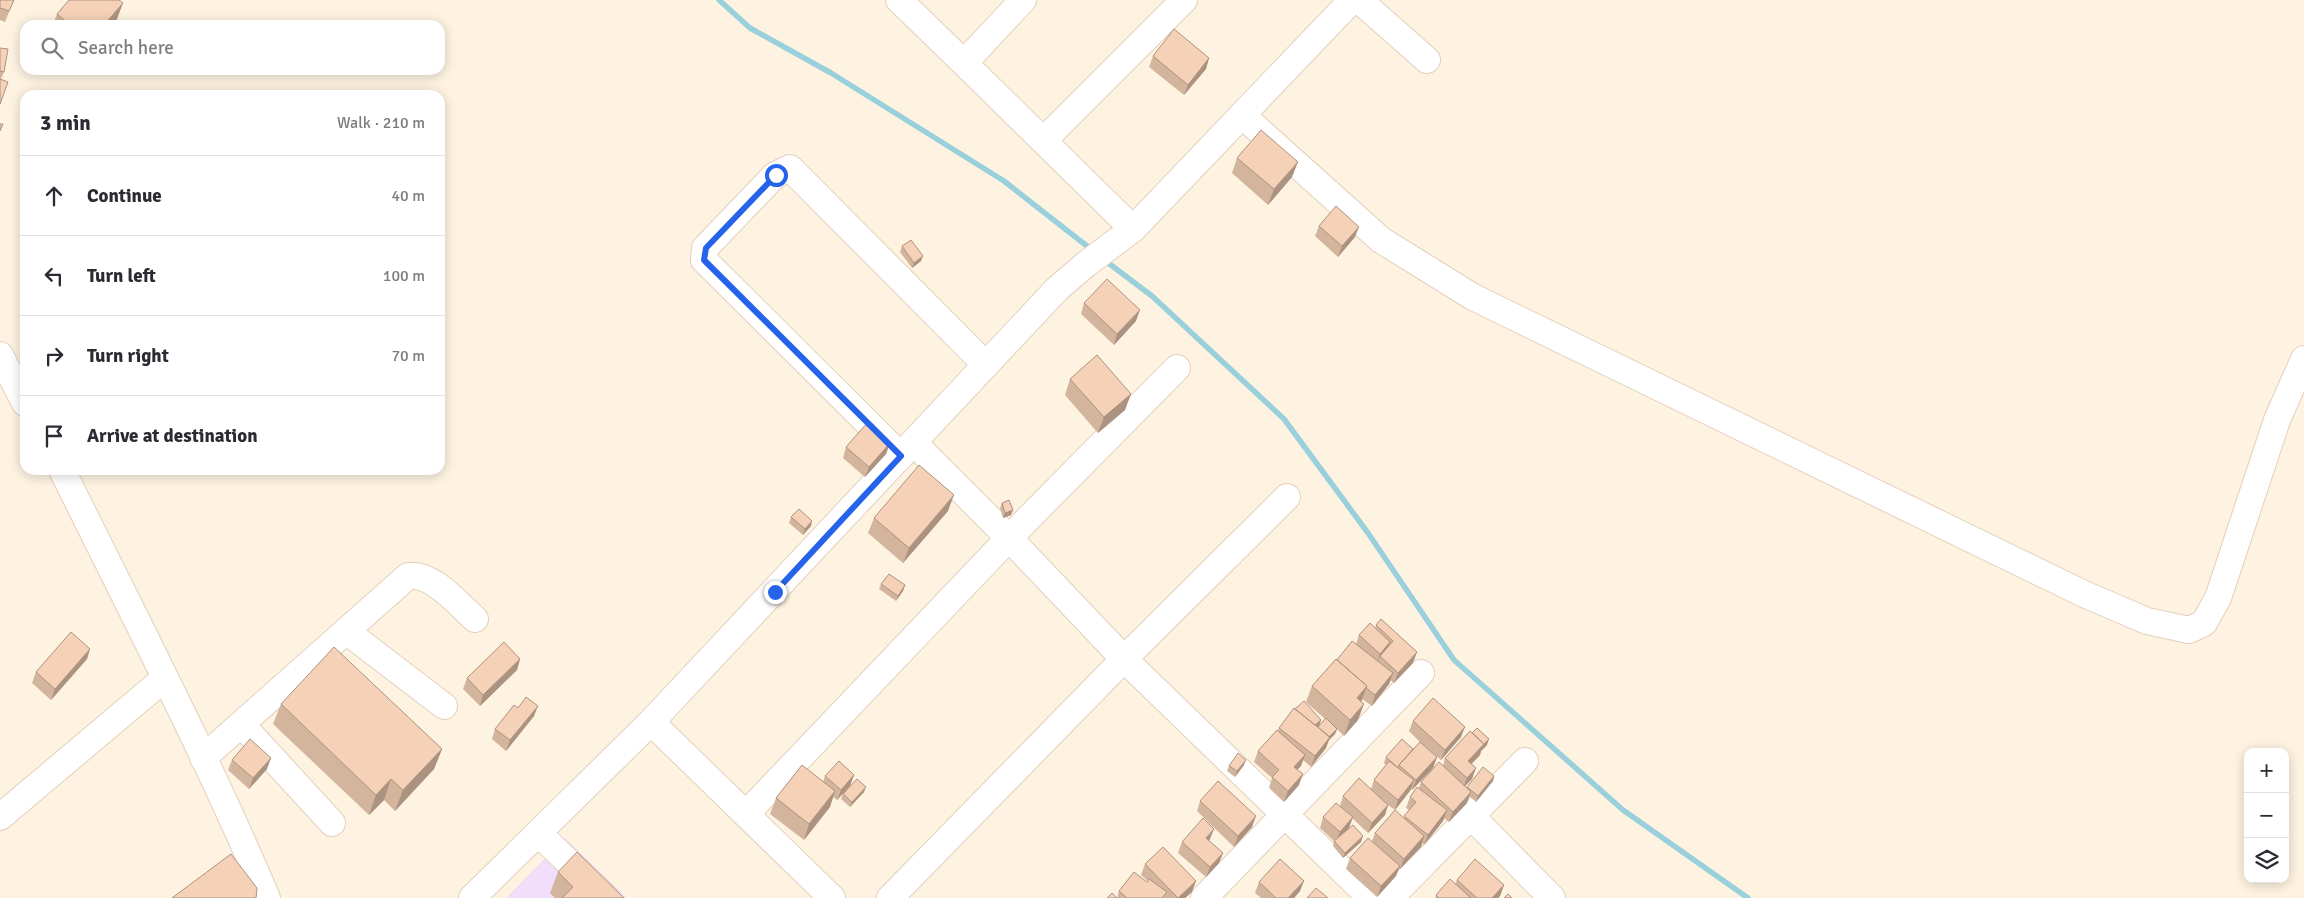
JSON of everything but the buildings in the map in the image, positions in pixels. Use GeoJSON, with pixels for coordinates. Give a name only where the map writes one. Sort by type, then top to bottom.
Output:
{"type":"FeatureCollection","features":[{"type":"Feature","properties":{"kind":"street"},"geometry":{"type":"LineString","coordinates":[[899,0],[1133,229]]}},
{"type":"Feature","properties":{"kind":"street"},"geometry":{"type":"LineString","coordinates":[[964,63],[1023,0]]}},
{"type":"Feature","properties":{"kind":"street"},"geometry":{"type":"LineString","coordinates":[[1044,140],[1184,0]]}},
{"type":"Feature","properties":{"kind":"street"},"geometry":{"type":"LineString","coordinates":[[472,898],[651,722],[1057,289],[1133,229],[1352,0]]}},
{"type":"Feature","properties":{"kind":"street"},"geometry":{"type":"LineString","coordinates":[[1358,0],[1427,60]]}},
{"type":"Feature","properties":{"kind":"street"},"geometry":{"type":"LineString","coordinates":[[1242,115],[1381,240],[1473,298],[2084,594],[2147,621],[2189,630],[2204,623],[2218,598],[2277,420],[2304,360]]}},
{"type":"Feature","properties":{"kind":"street"},"geometry":{"type":"LineString","coordinates":[[986,365],[790,168],[776,175],[706,248],[704,260],[908,450],[1009,538],[1124,659],[1371,898]]}},
{"type":"Feature","properties":{"kind":"street"},"geometry":{"type":"LineString","coordinates":[[2,368],[20,395]]}},
{"type":"Feature","properties":{"kind":"street"},"geometry":{"type":"LineString","coordinates":[[746,814],[1009,538],[1177,368]]}},
{"type":"Feature","properties":{"kind":"street"},"geometry":{"type":"LineString","coordinates":[[64,475],[241,836],[267,898]]}},
{"type":"Feature","properties":{"kind":"street"},"geometry":{"type":"LineString","coordinates":[[890,898],[1124,659],[1287,497]]}},
{"type":"Feature","properties":{"kind":"street"},"geometry":{"type":"LineString","coordinates":[[203,758],[408,576],[417,574],[428,578],[475,619]]}},
{"type":"Feature","properties":{"kind":"street"},"geometry":{"type":"LineString","coordinates":[[346,631],[444,706]]}},
{"type":"Feature","properties":{"kind":"street"},"geometry":{"type":"LineString","coordinates":[[1204,898],[1421,673]]}},
{"type":"Feature","properties":{"kind":"street"},"geometry":{"type":"LineString","coordinates":[[0,816],[165,678]]}},
{"type":"Feature","properties":{"kind":"street"},"geometry":{"type":"LineString","coordinates":[[651,722],[832,898]]}},
{"type":"Feature","properties":{"kind":"street"},"geometry":{"type":"LineString","coordinates":[[242,725],[332,823]]}},
{"type":"Feature","properties":{"kind":"street"},"geometry":{"type":"LineString","coordinates":[[1390,898],[1525,761]]}},
{"type":"Feature","properties":{"kind":"street"},"geometry":{"type":"LineString","coordinates":[[1471,816],[1552,898]]}},
{"type":"Feature","properties":{"kind":"street"},"geometry":{"type":"LineString","coordinates":[[538,833],[606,898]]}},
{"type":"Feature","properties":{"kind":"shaded area"},"geometry":{"type":"Polygon","coordinates":[[[565,838],[627,898],[506,898],[565,838]]]}},
{"type":"Feature","properties":{"kind":"waterway"},"geometry":{"type":"LineString","coordinates":[[719,0],[750,28],[831,73],[1004,181],[1092,250]]}},
{"type":"Feature","properties":{"kind":"waterway"},"geometry":{"type":"LineString","coordinates":[[1103,259],[1152,296],[1284,419],[1368,533],[1454,660],[1623,810],[1748,898]]}},
{"type":"Feature","properties":{"kind":"route"},"geometry":{"type":"LineString","coordinates":[[775,592],[901,456],[704,260],[706,248],[776,175]]}}]}
